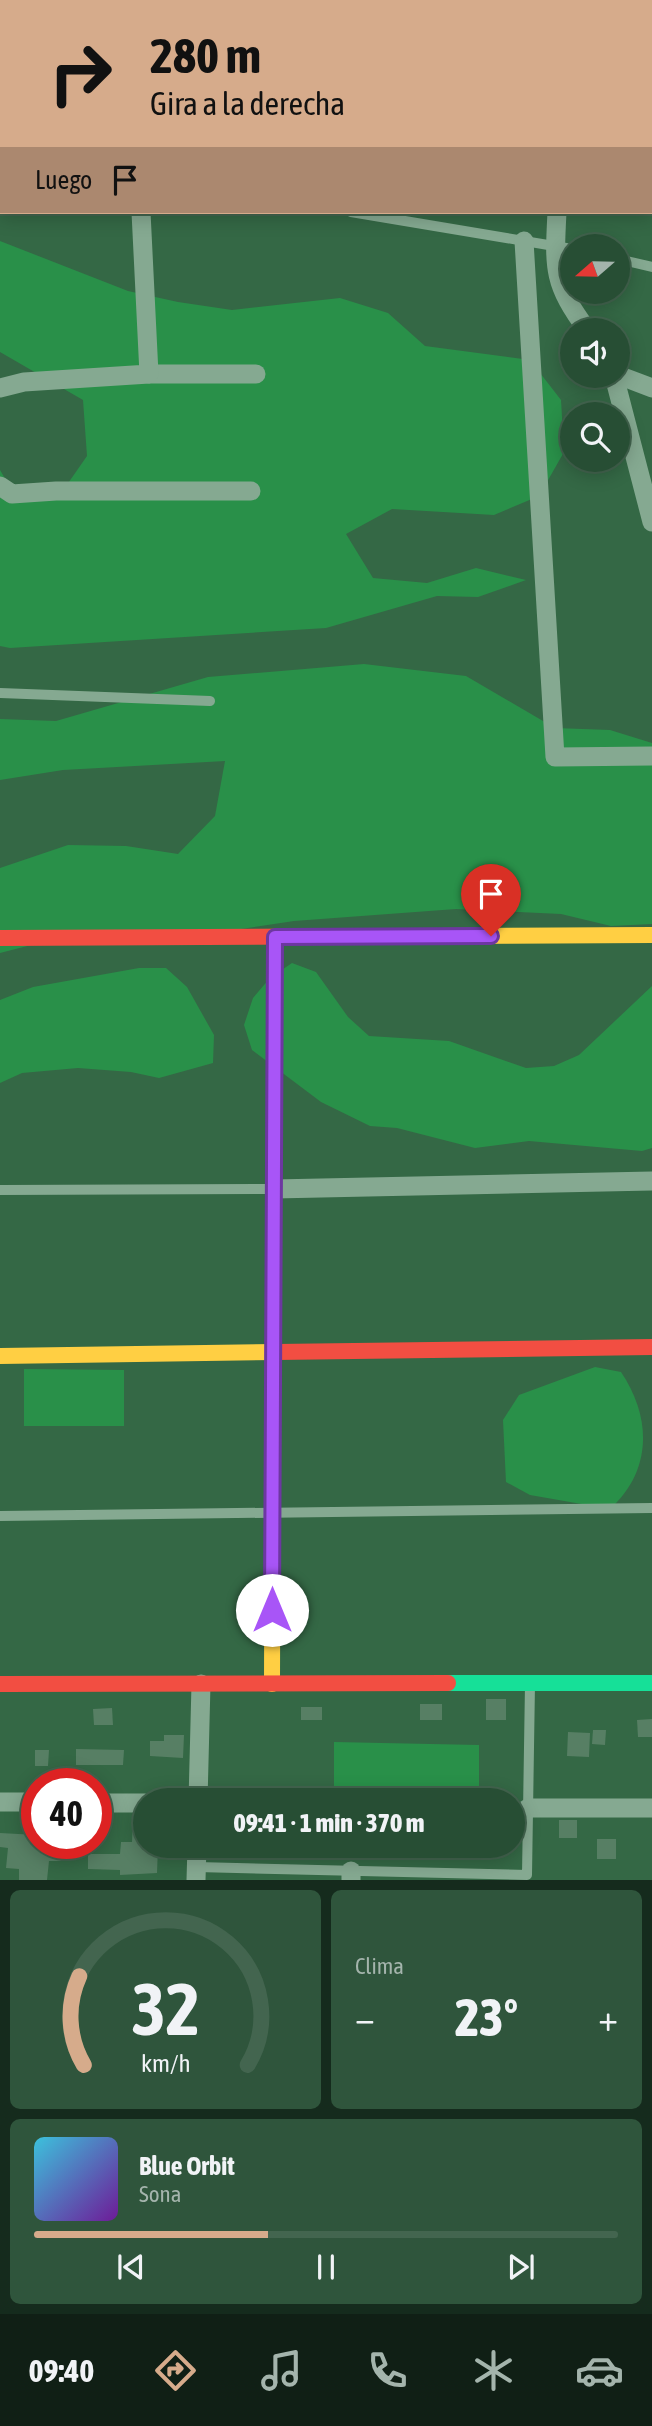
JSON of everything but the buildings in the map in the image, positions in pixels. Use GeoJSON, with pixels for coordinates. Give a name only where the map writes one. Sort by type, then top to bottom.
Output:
{"type":"FeatureCollection","features":[{"type":"Feature","properties":{"kind":"street"},"geometry":{"type":"LineString","coordinates":[[141,214],[149,374]]}},
{"type":"Feature","properties":{"kind":"street"},"geometry":{"type":"LineString","coordinates":[[557,214],[561,234]]}},
{"type":"Feature","properties":{"kind":"street"},"geometry":{"type":"LineString","coordinates":[[524,241],[555,757],[652,755]]}},
{"type":"Feature","properties":{"kind":"street"},"geometry":{"type":"LineString","coordinates":[[0,388],[24,382],[149,374],[256,374]]}},
{"type":"Feature","properties":{"kind":"street"},"geometry":{"type":"LineString","coordinates":[[630,381],[652,388]]}},
{"type":"Feature","properties":{"kind":"street"},"geometry":{"type":"LineString","coordinates":[[619,388],[652,522]]}},
{"type":"Feature","properties":{"kind":"street"},"geometry":{"type":"LineString","coordinates":[[0,486],[12,494],[56,491],[251,491]]}},
{"type":"Feature","properties":{"kind":"street"},"geometry":{"type":"LineString","coordinates":[[0,938],[652,935]]}},
{"type":"Feature","properties":{"kind":"street"},"geometry":{"type":"LineString","coordinates":[[272,1684],[275,937]]}},
{"type":"Feature","properties":{"kind":"street"},"geometry":{"type":"LineString","coordinates":[[274,1189],[652,1181]]}},
{"type":"Feature","properties":{"kind":"street"},"geometry":{"type":"LineString","coordinates":[[0,1356],[652,1347]]}},
{"type":"Feature","properties":{"kind":"street"},"geometry":{"type":"LineString","coordinates":[[0,1684],[652,1683]]}},
{"type":"Feature","properties":{"kind":"street"},"geometry":{"type":"LineString","coordinates":[[198,1788],[201,1684]]}},
{"type":"Feature","properties":{"kind":"street"},"geometry":{"type":"LineString","coordinates":[[0,1802],[21,1802]]}},
{"type":"Feature","properties":{"kind":"street"},"geometry":{"type":"LineString","coordinates":[[112,1803],[133,1803]]}},
{"type":"Feature","properties":{"kind":"street"},"geometry":{"type":"LineString","coordinates":[[528,1808],[652,1808]]}},
{"type":"Feature","properties":{"kind":"lane"},"geometry":{"type":"LineString","coordinates":[[363,214],[560,246]]}},
{"type":"Feature","properties":{"kind":"lane"},"geometry":{"type":"LineString","coordinates":[[630,262],[652,267]]}},
{"type":"Feature","properties":{"kind":"lane"},"geometry":{"type":"LineString","coordinates":[[0,693],[210,701]]}},
{"type":"Feature","properties":{"kind":"lane"},"geometry":{"type":"LineString","coordinates":[[0,1190],[274,1189]]}},
{"type":"Feature","properties":{"kind":"lane"},"geometry":{"type":"LineString","coordinates":[[0,1516],[652,1508]]}},
{"type":"Feature","properties":{"kind":"lane"},"geometry":{"type":"LineString","coordinates":[[197,1873],[527,1875],[530,1683]]}},
{"type":"Feature","properties":{"kind":"green space"},"geometry":{"type":"Polygon","coordinates":[[[0,241],[128,291],[232,310],[340,298],[388,313],[425,346],[530,360],[561,400],[560,459],[539,496],[494,515],[392,509],[346,534],[373,578],[427,583],[476,568],[526,580],[478,597],[437,596],[326,628],[10,648],[0,646],[0,470],[7,482],[57,499],[87,456],[83,400],[0,352],[0,241]]]}},
{"type":"Feature","properties":{"kind":"green space"},"geometry":{"type":"Polygon","coordinates":[[[364,664],[466,676],[555,728],[610,730],[652,743],[652,924],[611,926],[561,914],[456,909],[294,921],[189,937],[86,931],[0,953],[0,868],[68,845],[126,846],[178,854],[215,816],[225,761],[63,770],[0,780],[0,719],[56,721],[208,677],[364,664]]]}},
{"type":"Feature","properties":{"kind":"green space"},"geometry":{"type":"Polygon","coordinates":[[[292,963],[316,972],[348,1017],[369,1036],[449,1041],[526,1068],[554,1066],[579,1055],[652,986],[652,1148],[642,1151],[529,1141],[475,1148],[397,1128],[370,1126],[321,1102],[252,1050],[244,1025],[253,998],[270,978],[292,963]]]}},
{"type":"Feature","properties":{"kind":"green space"},"geometry":{"type":"Polygon","coordinates":[[[139,968],[166,968],[187,987],[214,1035],[213,1063],[159,1078],[131,1072],[78,1068],[22,1073],[0,1083],[0,1000],[33,987],[139,968]]]}},
{"type":"Feature","properties":{"kind":"green space"},"geometry":{"type":"Polygon","coordinates":[[[595,1367],[621,1372],[638,1407],[643,1444],[634,1478],[624,1494],[610,1509],[530,1495],[506,1482],[503,1420],[519,1395],[595,1367]]]}},
{"type":"Feature","properties":{"kind":"green space"},"geometry":{"type":"Polygon","coordinates":[[[24,1369],[124,1370],[124,1426],[24,1426],[24,1369]]]}},
{"type":"Feature","properties":{"kind":"green space"},"geometry":{"type":"Polygon","coordinates":[[[334,1742],[479,1745],[479,1788],[334,1788],[334,1742]]]}},
{"type":"Feature","properties":{"kind":"traffic: fast"},"geometry":{"type":"LineString","coordinates":[[273,1347],[275,937]]}},
{"type":"Feature","properties":{"kind":"traffic: fast"},"geometry":{"type":"LineString","coordinates":[[448,1683],[652,1683]]}},
{"type":"Feature","properties":{"kind":"traffic: slow"},"geometry":{"type":"LineString","coordinates":[[435,936],[652,935]]}},
{"type":"Feature","properties":{"kind":"traffic: slow"},"geometry":{"type":"LineString","coordinates":[[272,1684],[273,1347]]}},
{"type":"Feature","properties":{"kind":"traffic: slow"},"geometry":{"type":"LineString","coordinates":[[0,1356],[276,1352]]}},
{"type":"Feature","properties":{"kind":"traffic: jam"},"geometry":{"type":"LineString","coordinates":[[0,938],[435,936]]}},
{"type":"Feature","properties":{"kind":"traffic: jam"},"geometry":{"type":"LineString","coordinates":[[276,1352],[652,1347]]}},
{"type":"Feature","properties":{"kind":"traffic: jam"},"geometry":{"type":"LineString","coordinates":[[0,1684],[448,1683]]}},
{"type":"Feature","properties":{"kind":"route"},"geometry":{"type":"LineString","coordinates":[[272,1610],[275,937],[491,936]]}}]}
